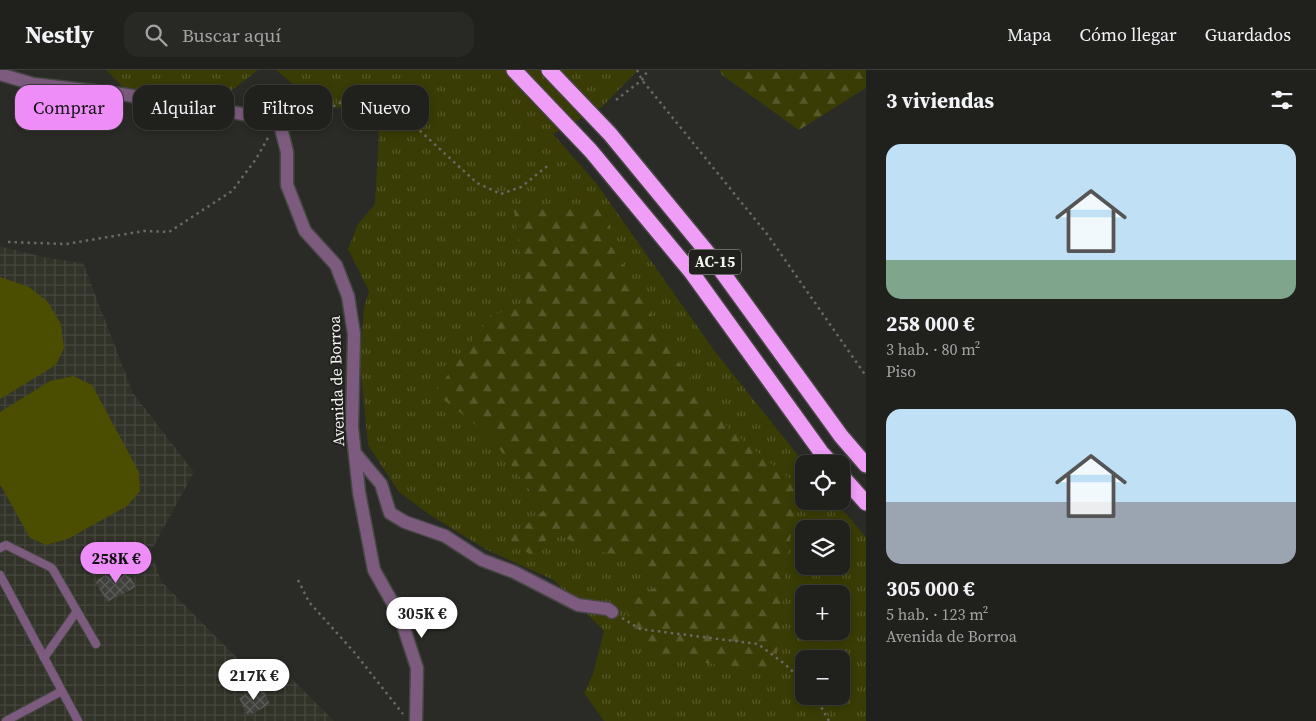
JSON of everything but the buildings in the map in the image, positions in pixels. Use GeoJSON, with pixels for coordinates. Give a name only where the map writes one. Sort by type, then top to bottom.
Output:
{"type":"FeatureCollection","features":[{"type":"Feature","properties":{"kind":"highway","name":"AC-15"},"geometry":{"type":"LineString","coordinates":[[514,70],[591,150],[692,273],[824,455]]}},
{"type":"Feature","properties":{"kind":"highway","name":"AC-15"},"geometry":{"type":"LineString","coordinates":[[549,70],[610,134],[712,258],[841,436],[866,464]]}},
{"type":"Feature","properties":{"kind":"highway"},"geometry":{"type":"LineString","coordinates":[[850,485],[866,503]]}},
{"type":"Feature","properties":{"kind":"street"},"geometry":{"type":"LineString","coordinates":[[0,74],[33,84],[121,94],[244,114]]}},
{"type":"Feature","properties":{"kind":"street","name":"Avenida de Borroa"},"geometry":{"type":"LineString","coordinates":[[282,130],[288,152],[287,185],[304,231],[336,265],[348,296],[354,334],[352,427],[359,492],[374,570],[400,616],[417,668],[411,720]]}},
{"type":"Feature","properties":{"kind":"street"},"geometry":{"type":"LineString","coordinates":[[355,453],[381,484],[390,513],[405,522],[445,536],[482,560],[514,572],[578,605],[608,609],[612,612]]}},
{"type":"Feature","properties":{"kind":"lane"},"geometry":{"type":"LineString","coordinates":[[0,548],[6,545],[52,568],[96,644]]}},
{"type":"Feature","properties":{"kind":"lane"},"geometry":{"type":"LineString","coordinates":[[0,576],[78,721]]}},
{"type":"Feature","properties":{"kind":"lane"},"geometry":{"type":"LineString","coordinates":[[44,658],[77,611]]}},
{"type":"Feature","properties":{"kind":"lane"},"geometry":{"type":"LineString","coordinates":[[6,721],[62,691]]}},
{"type":"Feature","properties":{"kind":"path"},"geometry":{"type":"LineString","coordinates":[[637,70],[642,80],[767,234],[866,376]]}},
{"type":"Feature","properties":{"kind":"path"},"geometry":{"type":"LineString","coordinates":[[616,100],[642,80],[648,70]]}},
{"type":"Feature","properties":{"kind":"path"},"geometry":{"type":"LineString","coordinates":[[332,107],[367,91],[384,98],[477,183],[501,194],[521,187],[550,164]]}},
{"type":"Feature","properties":{"kind":"path"},"geometry":{"type":"LineString","coordinates":[[8,242],[66,244],[144,231],[169,232],[232,192],[256,159],[273,130]]}},
{"type":"Feature","properties":{"kind":"path"},"geometry":{"type":"LineString","coordinates":[[298,580],[308,602],[354,652],[411,720]]}},
{"type":"Feature","properties":{"kind":"path"},"geometry":{"type":"LineString","coordinates":[[612,612],[640,629],[758,644],[795,674]]}},
{"type":"Feature","properties":{"kind":"path"},"geometry":{"type":"LineString","coordinates":[[820,705],[830,721]]}},
{"type":"Feature","properties":{"kind":"shaded area"},"geometry":{"type":"Polygon","coordinates":[[[0,246],[43,257],[83,263],[133,393],[194,472],[151,551],[161,581],[251,672],[273,660],[334,721],[0,721],[0,246]]]}},
{"type":"Feature","properties":{"kind":"shaded area"},"geometry":{"type":"Polygon","coordinates":[[[0,277],[29,287],[48,302],[61,324],[64,348],[56,365],[0,399],[0,277]]]}},
{"type":"Feature","properties":{"kind":"shaded area"},"geometry":{"type":"Polygon","coordinates":[[[73,376],[92,385],[139,472],[140,491],[127,506],[68,539],[46,545],[30,538],[0,484],[0,412],[50,381],[73,376]]]}},
{"type":"Feature","properties":{"kind":"green space"},"geometry":{"type":"Polygon","coordinates":[[[106,70],[258,70],[234,88],[234,85],[133,85],[133,97],[106,70]]]}},
{"type":"Feature","properties":{"kind":"green space"},"geometry":{"type":"Polygon","coordinates":[[[276,70],[638,70],[602,107],[553,134],[596,183],[716,353],[798,455],[795,455],[795,510],[843,510],[866,537],[866,721],[604,721],[584,693],[593,674],[604,631],[554,580],[487,550],[430,515],[399,492],[368,445],[360,362],[364,308],[369,291],[348,249],[358,224],[375,204],[378,130],[429,130],[429,85],[342,85],[342,108],[332,107],[332,85],[294,85],[276,70]]]}},
{"type":"Feature","properties":{"kind":"green space"},"geometry":{"type":"Polygon","coordinates":[[[720,70],[866,70],[866,88],[799,130],[722,75],[720,70]]]}},
{"type":"Feature","properties":{"kind":"green space"},"geometry":{"type":"Polygon","coordinates":[[[603,205],[620,259],[674,356],[729,429],[795,483],[795,510],[797,510],[787,552],[775,670],[696,662],[641,652],[624,605],[656,587],[637,558],[590,550],[553,532],[532,556],[509,539],[544,510],[490,436],[435,393],[491,315],[527,306],[514,210],[603,205]]]}}]}
